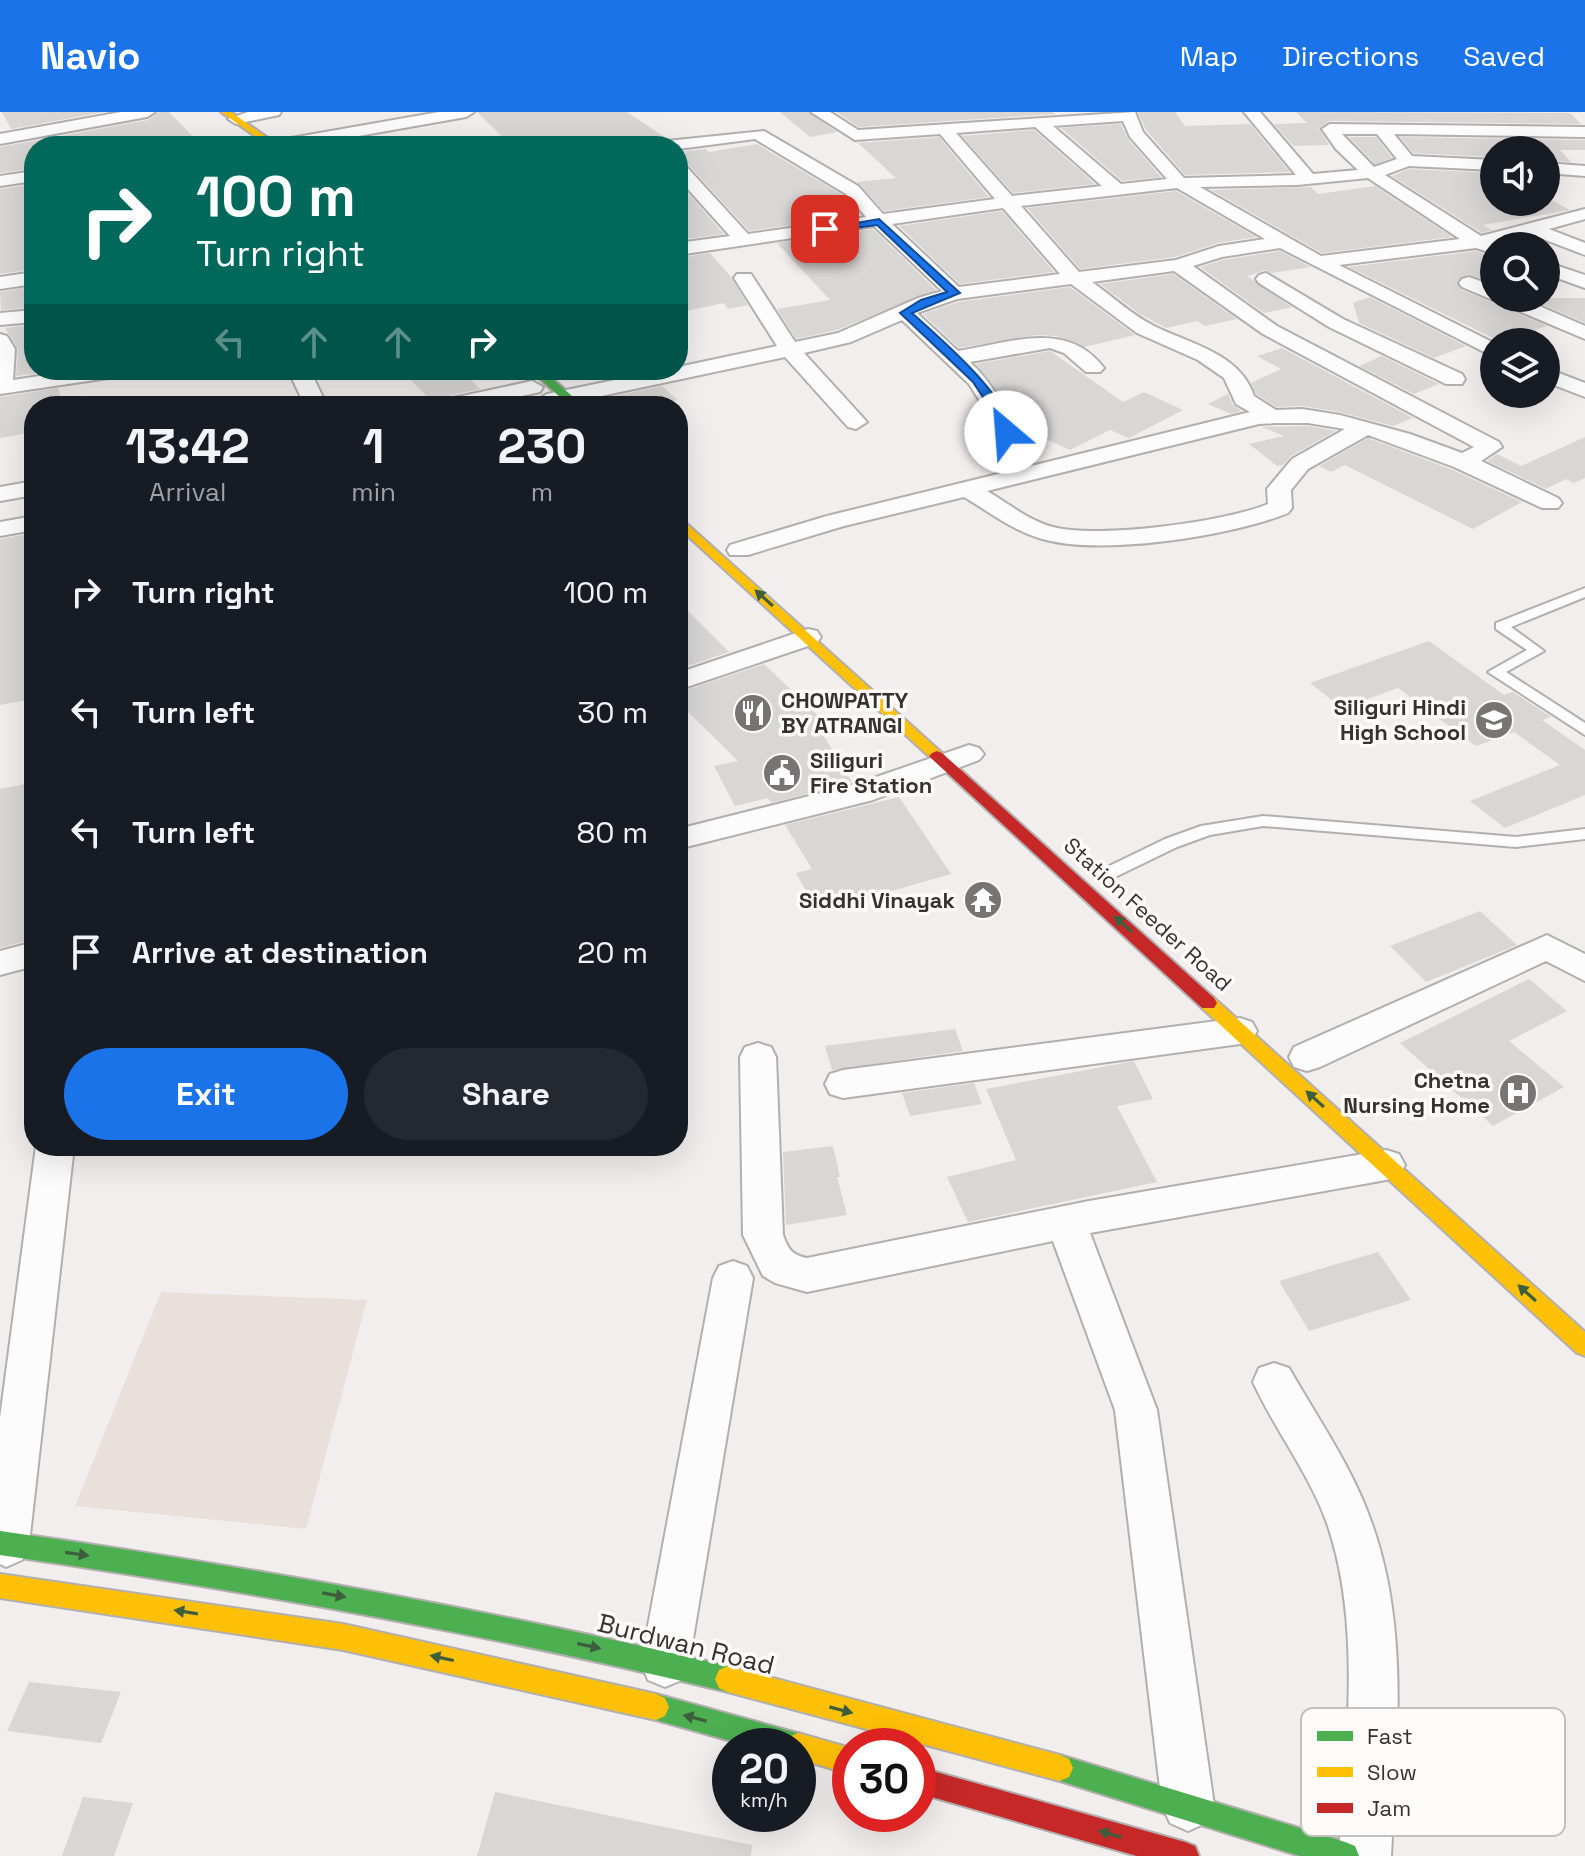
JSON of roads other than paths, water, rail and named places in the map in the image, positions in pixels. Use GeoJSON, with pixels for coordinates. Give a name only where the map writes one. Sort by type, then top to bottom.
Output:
{"type":"FeatureCollection","features":[{"type":"Feature","properties":{"kind":"street"},"geometry":{"type":"LineString","coordinates":[[0,139],[147,112]]}},
{"type":"Feature","properties":{"kind":"street"},"geometry":{"type":"LineString","coordinates":[[224,117],[273,112]]}},
{"type":"Feature","properties":{"kind":"street"},"geometry":{"type":"LineString","coordinates":[[330,136],[466,112]]}},
{"type":"Feature","properties":{"kind":"street"},"geometry":{"type":"LineString","coordinates":[[819,112],[855,135],[971,127],[1028,119],[1129,114],[1136,134],[1180,183],[1318,262],[1478,367]]}},
{"type":"Feature","properties":{"kind":"street"},"geometry":{"type":"LineString","coordinates":[[882,112],[898,132]]}},
{"type":"Feature","properties":{"kind":"street"},"geometry":{"type":"LineString","coordinates":[[952,112],[971,127]]}},
{"type":"Feature","properties":{"kind":"street"},"geometry":{"type":"LineString","coordinates":[[1252,112],[1307,178]]}},
{"type":"Feature","properties":{"kind":"street"},"geometry":{"type":"LineString","coordinates":[[224,117],[257,136]]}},
{"type":"Feature","properties":{"kind":"street"},"geometry":{"type":"LineString","coordinates":[[224,117],[240,136]]}},
{"type":"Feature","properties":{"kind":"street"},"geometry":{"type":"LineString","coordinates":[[1028,119],[1118,190]]}},
{"type":"Feature","properties":{"kind":"street"},"geometry":{"type":"LineString","coordinates":[[59,128],[65,136]]}},
{"type":"Feature","properties":{"kind":"street"},"geometry":{"type":"LineString","coordinates":[[944,129],[1073,277],[1144,329],[1205,356],[1231,374],[1238,380],[1244,399],[1273,417]]}},
{"type":"Feature","properties":{"kind":"street"},"geometry":{"type":"LineString","coordinates":[[1480,241],[1372,173],[1355,159],[1330,129],[1585,132]]}},
{"type":"Feature","properties":{"kind":"street"},"geometry":{"type":"LineString","coordinates":[[1382,129],[1407,161]]}},
{"type":"Feature","properties":{"kind":"street"},"geometry":{"type":"LineString","coordinates":[[688,143],[758,134],[852,190],[879,221],[955,293]]}},
{"type":"Feature","properties":{"kind":"street"},"geometry":{"type":"LineString","coordinates":[[688,248],[1008,203],[1180,183],[1372,173],[1407,161],[1480,164]]}},
{"type":"Feature","properties":{"kind":"street"},"geometry":{"type":"LineString","coordinates":[[1560,169],[1585,171]]}},
{"type":"Feature","properties":{"kind":"street"},"geometry":{"type":"LineString","coordinates":[[0,181],[24,177]]}},
{"type":"Feature","properties":{"kind":"street"},"geometry":{"type":"LineString","coordinates":[[688,179],[744,240]]}},
{"type":"Feature","properties":{"kind":"street"},"geometry":{"type":"LineString","coordinates":[[1516,232],[1585,214]]}},
{"type":"Feature","properties":{"kind":"street"},"geometry":{"type":"LineString","coordinates":[[1528,227],[1585,249]]}},
{"type":"Feature","properties":{"kind":"street"},"geometry":{"type":"LineString","coordinates":[[688,369],[844,338],[925,302],[955,293],[1178,265],[1219,252],[1281,242]]}},
{"type":"Feature","properties":{"kind":"street"},"geometry":{"type":"LineString","coordinates":[[1318,262],[1480,246]]}},
{"type":"Feature","properties":{"kind":"street"},"geometry":{"type":"LineString","coordinates":[[1178,265],[1270,330],[1491,447],[1464,461]]}},
{"type":"Feature","properties":{"kind":"street"},"geometry":{"type":"LineString","coordinates":[[1560,273],[1585,282]]}},
{"type":"Feature","properties":{"kind":"street"},"geometry":{"type":"LineString","coordinates":[[744,278],[790,350],[856,422]]}},
{"type":"Feature","properties":{"kind":"street"},"geometry":{"type":"LineString","coordinates":[[0,283],[24,279]]}},
{"type":"Feature","properties":{"kind":"street"},"geometry":{"type":"LineString","coordinates":[[1266,279],[1336,323],[1478,367]]}},
{"type":"Feature","properties":{"kind":"street"},"geometry":{"type":"LineString","coordinates":[[1469,283],[1480,287]]}},
{"type":"Feature","properties":{"kind":"street"},"geometry":{"type":"LineString","coordinates":[[1536,312],[1585,333]]}},
{"type":"Feature","properties":{"kind":"street"},"geometry":{"type":"LineString","coordinates":[[906,313],[977,380],[997,411],[1023,475]]}},
{"type":"Feature","properties":{"kind":"street"},"geometry":{"type":"LineString","coordinates":[[0,319],[24,317]]}},
{"type":"Feature","properties":{"kind":"street"},"geometry":{"type":"LineString","coordinates":[[1560,341],[1585,333]]}},
{"type":"Feature","properties":{"kind":"street"},"geometry":{"type":"LineString","coordinates":[[0,340],[5,349],[0,388],[55,380]]}},
{"type":"Feature","properties":{"kind":"street"},"geometry":{"type":"LineString","coordinates":[[955,358],[1052,342],[1071,349],[1093,368]]}},
{"type":"Feature","properties":{"kind":"street"},"geometry":{"type":"LineString","coordinates":[[1402,402],[1478,367]]}},
{"type":"Feature","properties":{"kind":"street"},"geometry":{"type":"LineString","coordinates":[[529,380],[552,394],[628,380]]}},
{"type":"Feature","properties":{"kind":"street"},"geometry":{"type":"LineString","coordinates":[[1560,380],[1585,391]]}},
{"type":"Feature","properties":{"kind":"street"},"geometry":{"type":"LineString","coordinates":[[42,382],[45,396]]}},
{"type":"Feature","properties":{"kind":"street"},"geometry":{"type":"LineString","coordinates":[[745,555],[836,521],[1259,417],[1305,416],[1364,428],[1464,461],[1550,503]]}},
{"type":"Feature","properties":{"kind":"street"},"geometry":{"type":"LineString","coordinates":[[969,490],[1048,533],[1076,538],[1109,538],[1231,522],[1269,514],[1280,508],[1279,489],[1300,464],[1364,428]]}},
{"type":"Feature","properties":{"kind":"street"},"geometry":{"type":"LineString","coordinates":[[0,494],[24,490]]}},
{"type":"Feature","properties":{"kind":"street","name":"Station Feeder Road"},"geometry":{"type":"LineString","coordinates":[[688,515],[745,555]]}},
{"type":"Feature","properties":{"kind":"street","name":"Station Feeder Road"},"geometry":{"type":"LineString","coordinates":[[688,517],[808,637],[963,756],[1240,1031],[1585,1346]]}},
{"type":"Feature","properties":{"kind":"street"},"geometry":{"type":"LineString","coordinates":[[0,529],[24,525]]}},
{"type":"Feature","properties":{"kind":"street"},"geometry":{"type":"LineString","coordinates":[[688,679],[808,637]]}},
{"type":"Feature","properties":{"kind":"street"},"geometry":{"type":"LineString","coordinates":[[688,836],[862,793],[963,756]]}},
{"type":"Feature","properties":{"kind":"street"},"geometry":{"type":"LineString","coordinates":[[1308,1057],[1547,947],[1585,969]]}},
{"type":"Feature","properties":{"kind":"street"},"geometry":{"type":"LineString","coordinates":[[0,963],[24,957]]}},
{"type":"Feature","properties":{"kind":"street"},"geometry":{"type":"LineString","coordinates":[[843,1084],[1240,1031]]}},
{"type":"Feature","properties":{"kind":"street"},"geometry":{"type":"LineString","coordinates":[[758,1057],[763,1235],[772,1259],[786,1272],[807,1275],[1066,1222],[1386,1165]]}},
{"type":"Feature","properties":{"kind":"street"},"geometry":{"type":"LineString","coordinates":[[3,1543],[54,1156]]}},
{"type":"Feature","properties":{"kind":"street"},"geometry":{"type":"LineString","coordinates":[[1066,1222],[1136,1410],[1188,1805]]}},
{"type":"Feature","properties":{"kind":"street"},"geometry":{"type":"LineString","coordinates":[[665,1663],[733,1278]]}},
{"type":"Feature","properties":{"kind":"street"},"geometry":{"type":"LineString","coordinates":[[1274,1382],[1350,1524],[1364,1579],[1372,1708]]}},
{"type":"Feature","properties":{"kind":"street","name":"Burdwan Road"},"geometry":{"type":"LineString","coordinates":[[3,1543],[218,1574],[404,1608],[665,1663],[1043,1762],[1345,1856]]}},
{"type":"Feature","properties":{"kind":"street"},"geometry":{"type":"LineString","coordinates":[[0,1586],[343,1637],[619,1697],[732,1728]]}},
{"type":"Feature","properties":{"kind":"street"},"geometry":{"type":"LineString","coordinates":[[936,1785],[1185,1856]]}},
{"type":"Feature","properties":{"kind":"street"},"geometry":{"type":"LineString","coordinates":[[1365,1856],[1366,1836]]}},
{"type":"Feature","properties":{"kind":"lane"},"geometry":{"type":"LineString","coordinates":[[1585,592],[1501,626],[1537,651],[1495,672],[1585,730]]}},
{"type":"Feature","properties":{"kind":"lane"},"geometry":{"type":"LineString","coordinates":[[1105,875],[1171,843],[1207,830],[1263,821],[1516,842],[1585,834]]}},
{"type":"Feature","properties":{"kind":"place","name":"CHOWPATTY BY ATRANGI"},"geometry":{"type":"Point","coordinates":[753,713]}},
{"type":"Feature","properties":{"kind":"place","name":"Siliguri Hindi High School"},"geometry":{"type":"Point","coordinates":[1494,720]}},
{"type":"Feature","properties":{"kind":"place","name":"Siliguri Fire Station"},"geometry":{"type":"Point","coordinates":[782,773]}},
{"type":"Feature","properties":{"kind":"place","name":"Siddhi Vinayak"},"geometry":{"type":"Point","coordinates":[983,900]}},
{"type":"Feature","properties":{"kind":"place","name":"Chetna Nursing Home"},"geometry":{"type":"Point","coordinates":[1518,1093]}}]}
